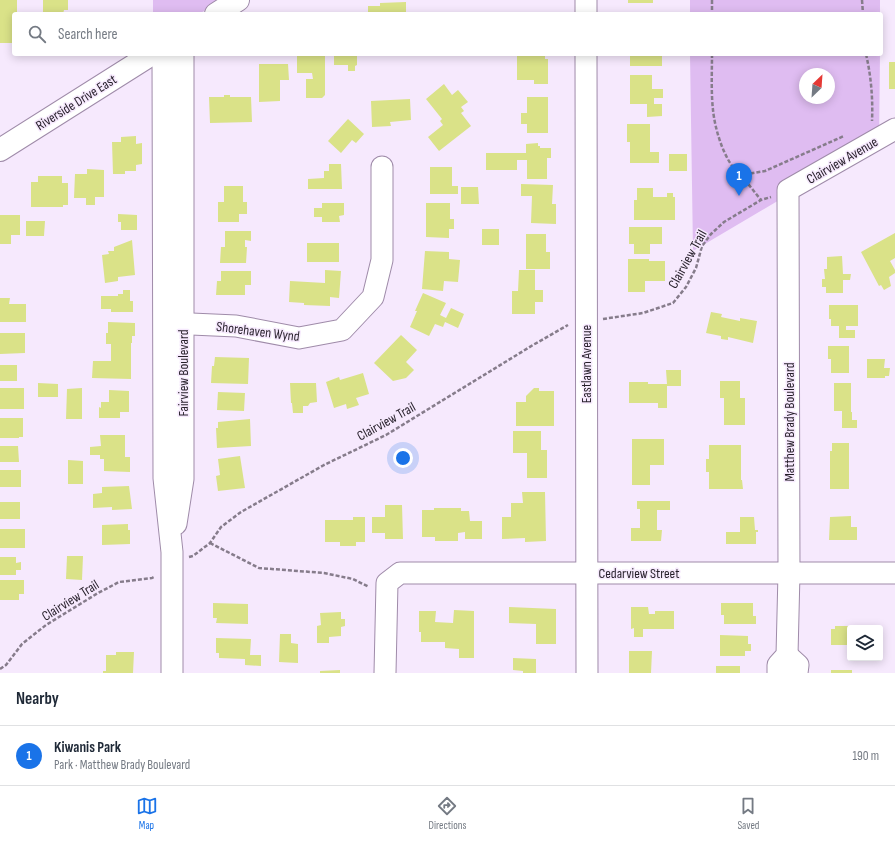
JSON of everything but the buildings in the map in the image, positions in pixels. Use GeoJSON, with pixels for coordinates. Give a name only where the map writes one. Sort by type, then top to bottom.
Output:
{"type":"FeatureCollection","features":[{"type":"Feature","properties":{"kind":"main road"},"geometry":{"type":"LineString","coordinates":[[219,12],[238,0]]}},
{"type":"Feature","properties":{"kind":"main road","name":"Riverside Drive East"},"geometry":{"type":"LineString","coordinates":[[0,150],[149,56]]}},
{"type":"Feature","properties":{"kind":"street"},"geometry":{"type":"LineString","coordinates":[[586,0],[586,12]]}},
{"type":"Feature","properties":{"kind":"street","name":"Fairview Boulevard"},"geometry":{"type":"LineString","coordinates":[[163,56],[173,193],[174,323],[164,478],[177,555],[172,673]]}},
{"type":"Feature","properties":{"kind":"street","name":"Fairview Boulevard"},"geometry":{"type":"LineString","coordinates":[[173,193],[183,56]]}},
{"type":"Feature","properties":{"kind":"street","name":"Eastlawn Avenue"},"geometry":{"type":"LineString","coordinates":[[586,56],[587,673]]}},
{"type":"Feature","properties":{"kind":"street","name":"Clairview Avenue"},"geometry":{"type":"LineString","coordinates":[[788,190],[895,129]]}},
{"type":"Feature","properties":{"kind":"street","name":"Shorehaven Wynd"},"geometry":{"type":"LineString","coordinates":[[174,323],[236,326],[299,338],[342,330],[373,297],[382,260],[382,167]]}},
{"type":"Feature","properties":{"kind":"street","name":"Matthew Brady Boulevard"},"geometry":{"type":"LineString","coordinates":[[788,190],[789,573],[782,664],[798,665],[798,673]]}},
{"type":"Feature","properties":{"kind":"street","name":"Cedarview Street"},"geometry":{"type":"LineString","coordinates":[[379,586],[400,573],[895,573]]}},
{"type":"Feature","properties":{"kind":"street"},"geometry":{"type":"LineString","coordinates":[[379,586],[386,673]]}},
{"type":"Feature","properties":{"kind":"path"},"geometry":{"type":"LineString","coordinates":[[712,0],[712,12]]}},
{"type":"Feature","properties":{"kind":"path"},"geometry":{"type":"LineString","coordinates":[[862,0],[863,12]]}},
{"type":"Feature","properties":{"kind":"path"},"geometry":{"type":"LineString","coordinates":[[712,56],[713,111],[722,150],[735,171],[741,175],[762,200]]}},
{"type":"Feature","properties":{"kind":"path"},"geometry":{"type":"LineString","coordinates":[[866,56],[871,76],[873,104],[872,123]]}},
{"type":"Feature","properties":{"kind":"path"},"geometry":{"type":"LineString","coordinates":[[741,175],[765,171],[847,135]]}},
{"type":"Feature","properties":{"kind":"path","name":"Clairview Trail"},"geometry":{"type":"LineString","coordinates":[[598,319],[643,313],[673,303],[686,287],[696,268],[702,246],[711,234],[724,222],[762,200],[788,190]]}},
{"type":"Feature","properties":{"kind":"path","name":"Clairview Trail"},"geometry":{"type":"LineString","coordinates":[[177,555],[193,556],[210,543],[221,527],[248,508],[324,465],[386,435],[545,337],[570,324]]}},
{"type":"Feature","properties":{"kind":"path"},"geometry":{"type":"LineString","coordinates":[[210,543],[259,568],[324,573],[379,586]]}},
{"type":"Feature","properties":{"kind":"path","name":"Clairview Trail"},"geometry":{"type":"LineString","coordinates":[[0,668],[6,665],[22,644],[46,625],[98,593],[119,582],[152,578],[157,575]]}},
{"type":"Feature","properties":{"kind":"shaded area"},"geometry":{"type":"Polygon","coordinates":[[[153,0],[222,0],[202,12],[153,12],[153,0]]]}},
{"type":"Feature","properties":{"kind":"shaded area"},"geometry":{"type":"Polygon","coordinates":[[[690,0],[880,0],[880,12],[690,12],[690,0]]]}},
{"type":"Feature","properties":{"kind":"shaded area"},"geometry":{"type":"Polygon","coordinates":[[[690,56],[880,56],[879,141],[693,251],[690,56]]]}},
{"type":"Feature","properties":{"kind":"place","name":"Kiwanis Park"},"geometry":{"type":"Point","coordinates":[739,196]}}]}
